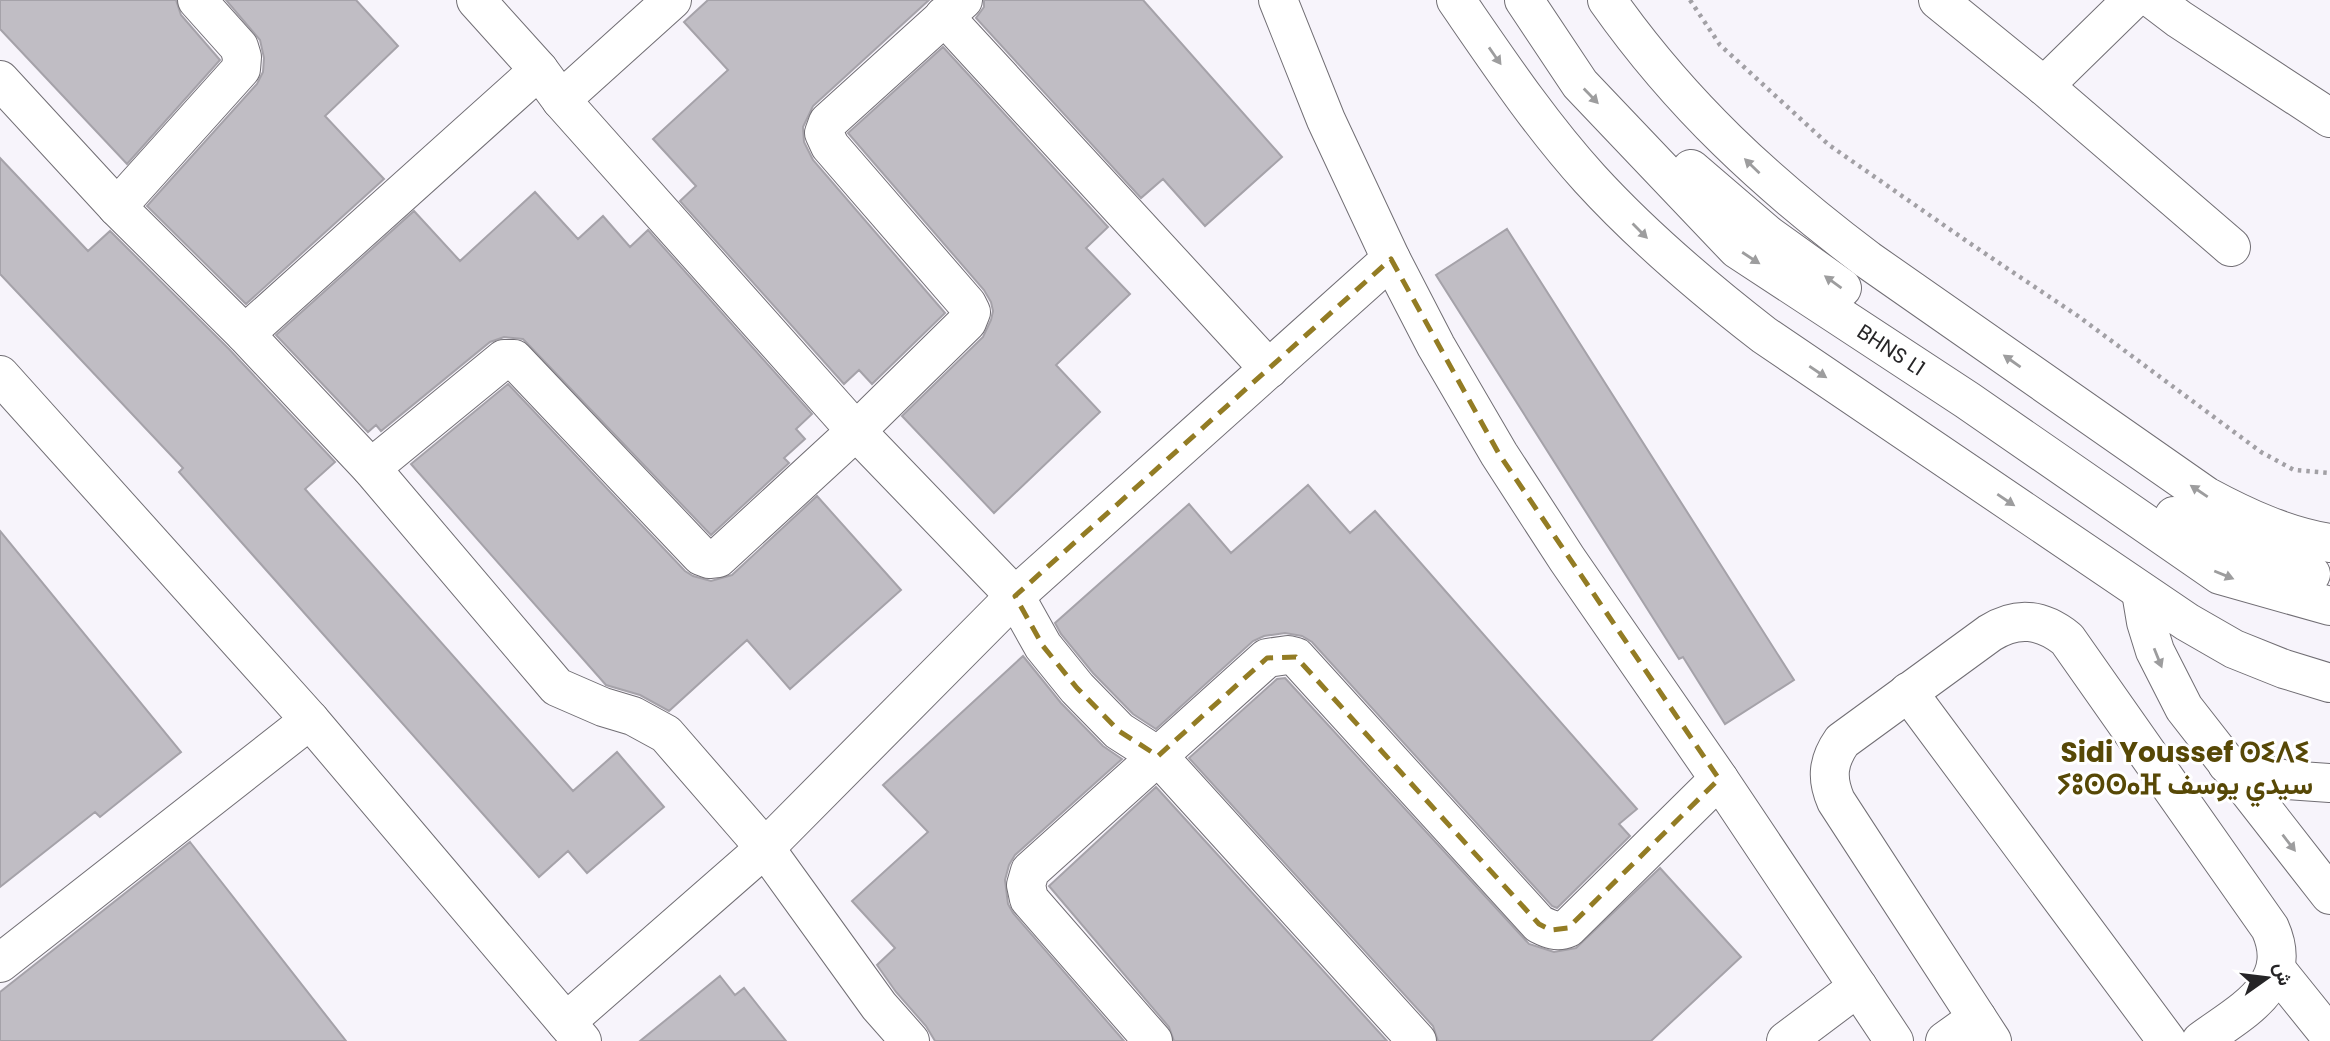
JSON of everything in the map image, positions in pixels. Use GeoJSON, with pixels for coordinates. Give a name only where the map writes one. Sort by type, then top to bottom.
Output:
{"type":"FeatureCollection","features":[{"type":"Feature","properties":{"kind":"street"},"geometry":{"type":"LineString","coordinates":[[117,207],[241,69],[239,47],[197,0]]}},
{"type":"Feature","properties":{"kind":"street"},"geometry":{"type":"LineString","coordinates":[[476,0],[856,431],[1015,596],[1043,646],[1077,688],[1119,731],[1157,756],[1417,1041]]}},
{"type":"Feature","properties":{"kind":"street"},"geometry":{"type":"LineString","coordinates":[[245,334],[550,85],[672,0]]}},
{"type":"Feature","properties":{"kind":"street"},"geometry":{"type":"LineString","coordinates":[[1456,0],[1540,119],[1590,178],[1644,235],[1703,287],[1764,335],[2187,622],[2234,649],[2284,670],[2330,683]]}},
{"type":"Feature","properties":{"kind":"street","name":"BHNS L1"},"geometry":{"type":"LineString","coordinates":[[1524,0],[1580,84],[1737,249],[1967,400],[2220,575],[2330,606]]}},
{"type":"Feature","properties":{"kind":"street","name":"BHNS L1"},"geometry":{"type":"LineString","coordinates":[[1553,0],[1590,55],[1685,164],[1768,235],[1871,309],[2200,534],[2272,563],[2330,579]]}},
{"type":"Feature","properties":{"kind":"street"},"geometry":{"type":"LineString","coordinates":[[1606,0],[1666,78],[1712,128],[1762,176],[1846,244],[2206,496],[2243,516],[2281,531],[2330,543]]}},
{"type":"Feature","properties":{"kind":"street"},"geometry":{"type":"LineString","coordinates":[[1938,0],[2044,86],[2231,247]]}},
{"type":"Feature","properties":{"kind":"street"},"geometry":{"type":"LineString","coordinates":[[2044,86],[2132,0]]}},
{"type":"Feature","properties":{"kind":"street"},"geometry":{"type":"LineString","coordinates":[[2154,0],[2330,118]]}},
{"type":"Feature","properties":{"kind":"street"},"geometry":{"type":"LineString","coordinates":[[1280,1],[1326,120],[1391,259],[1436,346],[1499,454],[1567,559],[1719,779],[1894,1041]]}},
{"type":"Feature","properties":{"kind":"street"},"geometry":{"type":"LineString","coordinates":[[371,468],[504,359],[510,358],[524,369],[701,556],[718,558],[856,431],[967,322],[971,312],[967,304],[830,146],[824,133],[828,122],[954,8],[1269,369]]}},
{"type":"Feature","properties":{"kind":"street"},"geometry":{"type":"LineString","coordinates":[[0,80],[117,207],[245,334],[371,468],[557,687],[603,707],[633,716],[666,734],[765,848],[879,1006],[910,1041]]}},
{"type":"Feature","properties":{"kind":"street"},"geometry":{"type":"LineString","coordinates":[[0,375],[310,720],[574,1032],[765,848],[1015,596],[1391,259]]}},
{"type":"Feature","properties":{"kind":"street"},"geometry":{"type":"LineString","coordinates":[[2141,592],[2147,622],[2168,680],[2184,708],[2330,895]]}},
{"type":"Feature","properties":{"kind":"street"},"geometry":{"type":"LineString","coordinates":[[1945,1041],[1984,1030],[1843,813],[1829,786],[1829,769],[1833,754],[1842,741],[1908,692],[2002,626],[2030,621],[2056,630],[2067,639],[2270,928],[2276,941],[2276,969],[2271,983],[2262,995],[2201,1041]]}},
{"type":"Feature","properties":{"kind":"street"},"geometry":{"type":"LineString","coordinates":[[1153,1041],[1029,899],[1026,885],[1030,871],[1267,658],[1287,655],[1296,657],[1539,924],[1551,930],[1568,929],[1719,779]]}},
{"type":"Feature","properties":{"kind":"street"},"geometry":{"type":"LineString","coordinates":[[1908,692],[2168,1041]]}},
{"type":"Feature","properties":{"kind":"street"},"geometry":{"type":"LineString","coordinates":[[0,963],[310,720]]}},
{"type":"Feature","properties":{"kind":"street"},"geometry":{"type":"LineString","coordinates":[[2227,764],[2286,780],[2330,783]]}},
{"type":"Feature","properties":{"kind":"street"},"geometry":{"type":"LineString","coordinates":[[2276,969],[2330,1036]]}},
{"type":"Feature","properties":{"kind":"street"},"geometry":{"type":"LineString","coordinates":[[1786,1041],[1858,987]]}},
{"type":"Feature","properties":{"kind":"path"},"geometry":{"type":"LineString","coordinates":[[1690,0],[1720,46],[1829,145],[2078,316],[2261,452],[2294,470],[2330,474]]}},
{"type":"Feature","properties":{"kind":"highlighted area"},"geometry":{"type":"Polygon","coordinates":[[[1391,259],[1499,454],[1719,779],[1568,928],[1551,930],[1539,924],[1296,657],[1267,658],[1158,756],[1119,731],[1077,688],[1043,646],[1015,596],[1391,259]]]}},
{"type":"Feature","properties":{"kind":"building"},"geometry":{"type":"Polygon","coordinates":[[[0,0],[176,0],[181,15],[220,60],[127,164],[0,29],[0,0]]]}},
{"type":"Feature","properties":{"kind":"building"},"geometry":{"type":"Polygon","coordinates":[[[226,0],[356,0],[398,46],[325,116],[384,179],[246,304],[147,206],[257,84],[263,72],[264,58],[260,40],[226,0]]]}},
{"type":"Feature","properties":{"kind":"building"},"geometry":{"type":"Polygon","coordinates":[[[708,0],[929,0],[813,106],[803,127],[804,142],[813,160],[945,313],[872,384],[859,370],[844,384],[680,201],[696,186],[653,139],[728,70],[684,22],[708,0]]]}},
{"type":"Feature","properties":{"kind":"building"},"geometry":{"type":"Polygon","coordinates":[[[984,0],[1143,0],[1282,157],[1205,226],[1163,179],[1141,198],[976,18],[984,7],[984,0]]]}},
{"type":"Feature","properties":{"kind":"building"},"geometry":{"type":"Polygon","coordinates":[[[943,47],[1108,227],[1086,248],[1130,294],[1056,365],[1100,412],[994,513],[902,416],[983,337],[991,320],[991,302],[984,290],[848,133],[943,47]]]}},
{"type":"Feature","properties":{"kind":"building"},"geometry":{"type":"Polygon","coordinates":[[[0,158],[88,251],[110,231],[229,349],[335,462],[305,489],[573,791],[617,752],[664,807],[587,873],[568,851],[539,877],[179,472],[183,468],[0,274],[0,158]]]}},
{"type":"Feature","properties":{"kind":"building"},"geometry":{"type":"Polygon","coordinates":[[[535,192],[578,239],[603,216],[630,247],[648,230],[812,414],[796,429],[805,439],[784,458],[789,463],[711,535],[523,339],[504,337],[490,342],[381,431],[376,425],[368,432],[276,335],[414,211],[460,261],[535,192]]]}},
{"type":"Feature","properties":{"kind":"building"},"geometry":{"type":"Polygon","coordinates":[[[1507,229],[1794,680],[1725,724],[1683,657],[1679,659],[1436,275],[1507,229]]]}},
{"type":"Feature","properties":{"kind":"building"},"geometry":{"type":"Polygon","coordinates":[[[508,384],[685,571],[693,576],[711,581],[732,575],[817,496],[901,590],[790,689],[747,640],[669,711],[640,695],[606,685],[411,464],[508,384]]]}},
{"type":"Feature","properties":{"kind":"building"},"geometry":{"type":"Polygon","coordinates":[[[1308,485],[1350,533],[1375,511],[1637,809],[1619,824],[1630,836],[1557,908],[1552,906],[1312,642],[1302,636],[1285,633],[1264,636],[1253,641],[1156,729],[1133,714],[1093,673],[1061,634],[1055,623],[1189,504],[1231,553],[1308,485]]]}},
{"type":"Feature","properties":{"kind":"building"},"geometry":{"type":"Polygon","coordinates":[[[0,531],[181,752],[100,817],[95,812],[0,887],[0,531]]]}},
{"type":"Feature","properties":{"kind":"building"},"geometry":{"type":"Polygon","coordinates":[[[1023,656],[1061,703],[1103,746],[1122,759],[1015,855],[1005,880],[1008,904],[1124,1041],[935,1041],[877,965],[895,948],[852,901],[928,832],[883,785],[1023,656]]]}},
{"type":"Feature","properties":{"kind":"building"},"geometry":{"type":"Polygon","coordinates":[[[1285,678],[1529,944],[1554,952],[1576,948],[1660,868],[1741,957],[1651,1041],[1438,1041],[1433,1026],[1189,758],[1277,679],[1285,678]]]}},
{"type":"Feature","properties":{"kind":"building"},"geometry":{"type":"Polygon","coordinates":[[[1156,787],[1387,1041],[1174,1041],[1169,1027],[1049,886],[1156,787]]]}},
{"type":"Feature","properties":{"kind":"building"},"geometry":{"type":"Polygon","coordinates":[[[190,842],[346,1041],[0,1041],[0,992],[190,842]]]}},
{"type":"Feature","properties":{"kind":"building"},"geometry":{"type":"Polygon","coordinates":[[[720,976],[735,995],[744,988],[786,1041],[640,1041],[720,976]]]}},
{"type":"Feature","properties":{"kind":"district","name":"Sidi Youssef ⵙⵉⴷⵉ ⵢⵓⵙⵙⴰⴼ سيدي يوسف"},"geometry":{"type":"Point","coordinates":[2185,768]}}]}
